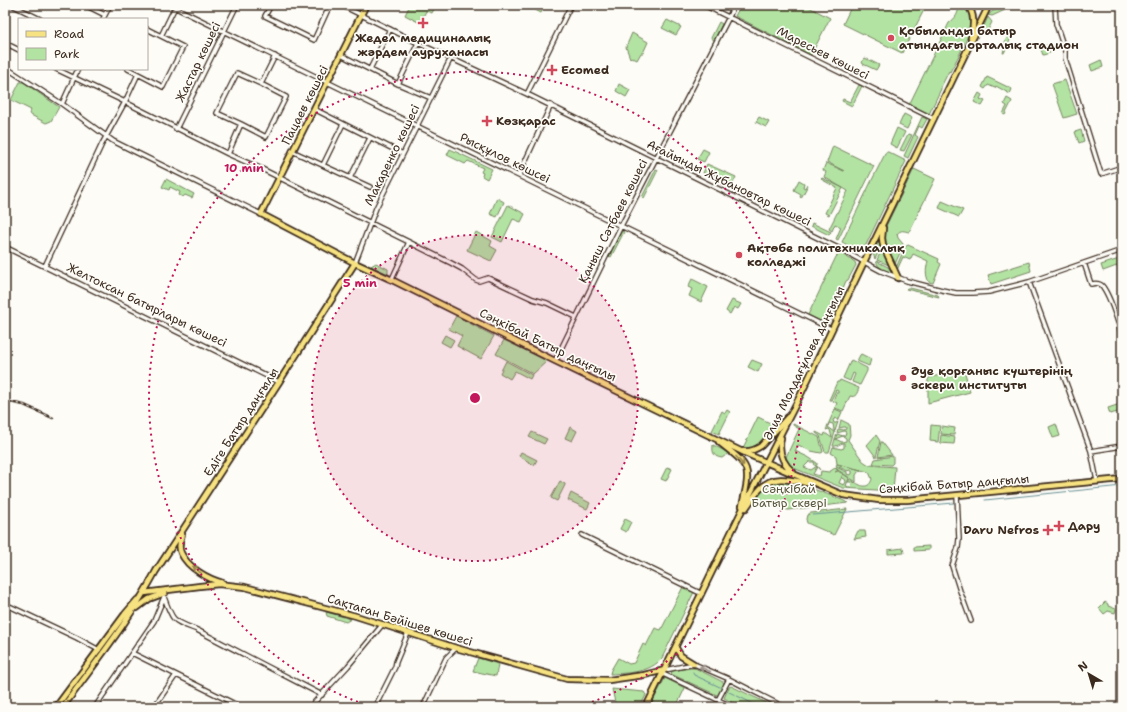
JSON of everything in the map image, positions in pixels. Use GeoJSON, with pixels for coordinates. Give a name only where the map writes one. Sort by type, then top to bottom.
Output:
{"type":"FeatureCollection","features":[{"type":"Feature","properties":{"kind":"main road","name":"Пацаев көшесі"},"geometry":{"type":"LineString","coordinates":[[261,214],[366,5]]}},
{"type":"Feature","properties":{"kind":"main road"},"geometry":{"type":"LineString","coordinates":[[967,5],[971,9],[973,15],[970,44]]}},
{"type":"Feature","properties":{"kind":"main road"},"geometry":{"type":"LineString","coordinates":[[987,6],[993,5]]}},
{"type":"Feature","properties":{"kind":"main road","name":"Әлия Молдағұлова даңғылы"},"geometry":{"type":"LineString","coordinates":[[646,707],[792,412],[987,6]]}},
{"type":"Feature","properties":{"kind":"main road","name":"Сәңкібай Батыр даңғылы"},"geometry":{"type":"LineString","coordinates":[[261,214],[355,263],[392,279],[555,361],[710,436],[843,495],[879,500],[907,500],[1122,478]]}},
{"type":"Feature","properties":{"kind":"main road"},"geometry":{"type":"LineString","coordinates":[[883,224],[883,245],[898,278]]}},
{"type":"Feature","properties":{"kind":"main road","name":"Едіге Батыр даңғылы"},"geometry":{"type":"LineString","coordinates":[[63,707],[130,615],[156,571],[355,263]]}},
{"type":"Feature","properties":{"kind":"main road"},"geometry":{"type":"LineString","coordinates":[[735,448],[746,451],[756,449],[792,412]]}},
{"type":"Feature","properties":{"kind":"main road"},"geometry":{"type":"LineString","coordinates":[[787,421],[780,445],[781,457],[788,468],[799,476]]}},
{"type":"Feature","properties":{"kind":"main road"},"geometry":{"type":"LineString","coordinates":[[710,436],[741,460],[746,468],[746,486],[740,516]]}},
{"type":"Feature","properties":{"kind":"main road"},"geometry":{"type":"LineString","coordinates":[[740,516],[761,487],[773,480],[786,479],[820,486]]}},
{"type":"Feature","properties":{"kind":"main road"},"geometry":{"type":"LineString","coordinates":[[185,527],[179,546],[181,553],[188,562],[205,576],[233,585]]}},
{"type":"Feature","properties":{"kind":"main road","name":"Сақтаған Бәйішев көшесі"},"geometry":{"type":"LineString","coordinates":[[144,593],[219,584],[233,585],[263,591],[383,624],[456,648],[567,679],[609,680],[664,672]]}},
{"type":"Feature","properties":{"kind":"main road"},"geometry":{"type":"LineString","coordinates":[[130,615],[138,606],[149,599],[165,595],[176,589]]}},
{"type":"Feature","properties":{"kind":"main road","name":"Едіге Батыр даңғылы"},"geometry":{"type":"LineString","coordinates":[[56,707],[125,614],[144,593]]}},
{"type":"Feature","properties":{"kind":"main road"},"geometry":{"type":"LineString","coordinates":[[676,648],[681,656],[694,664]]}},
{"type":"Feature","properties":{"kind":"street"},"geometry":{"type":"LineString","coordinates":[[12,5],[38,18]]}},
{"type":"Feature","properties":{"kind":"street"},"geometry":{"type":"LineString","coordinates":[[85,5],[105,15]]}},
{"type":"Feature","properties":{"kind":"street"},"geometry":{"type":"LineString","coordinates":[[104,18],[110,5]]}},
{"type":"Feature","properties":{"kind":"street","name":"Рысқұлов көшсеі"},"geometry":{"type":"LineString","coordinates":[[170,5],[175,6],[831,329]]}},
{"type":"Feature","properties":{"kind":"street","name":"Жастар көшесі"},"geometry":{"type":"LineString","coordinates":[[176,129],[237,5]]}},
{"type":"Feature","properties":{"kind":"street"},"geometry":{"type":"LineString","coordinates":[[271,5],[265,16],[314,40],[330,5]]}},
{"type":"Feature","properties":{"kind":"street","name":"Ағайынды Жұбановтар көшесі"},"geometry":{"type":"LineString","coordinates":[[341,5],[418,43],[551,105],[881,271],[898,278],[934,289],[956,293],[989,292],[1029,282],[1122,250]]}},
{"type":"Feature","properties":{"kind":"street"},"geometry":{"type":"LineString","coordinates":[[527,94],[571,5]]}},
{"type":"Feature","properties":{"kind":"street","name":"Маресьев көшесі"},"geometry":{"type":"LineString","coordinates":[[704,5],[934,119]]}},
{"type":"Feature","properties":{"kind":"street","name":"Қаныш Сәтбаев көшесі"},"geometry":{"type":"LineString","coordinates":[[555,361],[734,5]]}},
{"type":"Feature","properties":{"kind":"street"},"geometry":{"type":"LineString","coordinates":[[1055,5],[1056,24],[1065,51],[1065,58],[1101,174],[1121,168],[1122,176]]}},
{"type":"Feature","properties":{"kind":"street"},"geometry":{"type":"LineString","coordinates":[[161,36],[175,6]]}},
{"type":"Feature","properties":{"kind":"street"},"geometry":{"type":"LineString","coordinates":[[130,70],[163,87],[183,47],[148,29]]}},
{"type":"Feature","properties":{"kind":"street"},"geometry":{"type":"LineString","coordinates":[[370,69],[390,29]]}},
{"type":"Feature","properties":{"kind":"street"},"geometry":{"type":"LineString","coordinates":[[5,43],[18,50]]}},
{"type":"Feature","properties":{"kind":"street"},"geometry":{"type":"LineString","coordinates":[[398,84],[418,43]]}},
{"type":"Feature","properties":{"kind":"street"},"geometry":{"type":"LineString","coordinates":[[341,55],[398,84],[430,98]]}},
{"type":"Feature","properties":{"kind":"street"},"geometry":{"type":"LineString","coordinates":[[261,84],[275,56]]}},
{"type":"Feature","properties":{"kind":"street","name":"Макаренко көшесі"},"geometry":{"type":"LineString","coordinates":[[355,263],[370,223],[430,98],[451,58]]}},
{"type":"Feature","properties":{"kind":"street","name":"Сәңкібай Батыр даңғылы"},"geometry":{"type":"LineString","coordinates":[[5,67],[62,104],[113,141],[261,214]]}},
{"type":"Feature","properties":{"kind":"street"},"geometry":{"type":"LineString","coordinates":[[58,70],[457,266],[476,280],[488,278],[533,299],[547,303],[576,318]]}},
{"type":"Feature","properties":{"kind":"street"},"geometry":{"type":"LineString","coordinates":[[62,104],[78,70]]}},
{"type":"Feature","properties":{"kind":"street"},"geometry":{"type":"LineString","coordinates":[[237,73],[286,96],[266,137],[241,124],[217,113],[237,73]]}},
{"type":"Feature","properties":{"kind":"street"},"geometry":{"type":"LineString","coordinates":[[45,266],[106,136],[125,102],[138,74]]}},
{"type":"Feature","properties":{"kind":"street"},"geometry":{"type":"LineString","coordinates":[[519,175],[551,105]]}},
{"type":"Feature","properties":{"kind":"street"},"geometry":{"type":"LineString","coordinates":[[314,109],[403,154]]}},
{"type":"Feature","properties":{"kind":"street"},"geometry":{"type":"LineString","coordinates":[[228,154],[241,124]]}},
{"type":"Feature","properties":{"kind":"street"},"geometry":{"type":"LineString","coordinates":[[323,165],[343,124]]}},
{"type":"Feature","properties":{"kind":"street"},"geometry":{"type":"LineString","coordinates":[[350,178],[370,138]]}},
{"type":"Feature","properties":{"kind":"street"},"geometry":{"type":"LineString","coordinates":[[292,151],[370,187]]}},
{"type":"Feature","properties":{"kind":"street"},"geometry":{"type":"LineString","coordinates":[[392,279],[409,242]]}},
{"type":"Feature","properties":{"kind":"street","name":"Желтоксан батырлары көшесі"},"geometry":{"type":"LineString","coordinates":[[5,247],[279,382]]}},
{"type":"Feature","properties":{"kind":"street"},"geometry":{"type":"LineString","coordinates":[[1084,263],[1091,284],[1099,284],[1103,286],[1108,295],[1122,335]]}},
{"type":"Feature","properties":{"kind":"street"},"geometry":{"type":"LineString","coordinates":[[1029,282],[1091,452],[1098,481]]}},
{"type":"Feature","properties":{"kind":"street"},"geometry":{"type":"LineString","coordinates":[[1091,452],[1122,446]]}},
{"type":"Feature","properties":{"kind":"street"},"geometry":{"type":"LineString","coordinates":[[957,495],[959,539],[958,548],[952,566],[971,621]]}},
{"type":"Feature","properties":{"kind":"street"},"geometry":{"type":"LineString","coordinates":[[582,535],[702,594]]}},
{"type":"Feature","properties":{"kind":"street"},"geometry":{"type":"LineString","coordinates":[[165,595],[170,616],[176,622],[197,630],[322,695]]}},
{"type":"Feature","properties":{"kind":"street"},"geometry":{"type":"LineString","coordinates":[[95,707],[154,621],[165,595]]}},
{"type":"Feature","properties":{"kind":"street"},"geometry":{"type":"LineString","coordinates":[[5,604],[99,650]]}},
{"type":"Feature","properties":{"kind":"street"},"geometry":{"type":"LineString","coordinates":[[310,707],[365,647],[383,624]]}},
{"type":"Feature","properties":{"kind":"street"},"geometry":{"type":"LineString","coordinates":[[375,707],[395,667],[408,633]]}},
{"type":"Feature","properties":{"kind":"street"},"geometry":{"type":"LineString","coordinates":[[423,707],[446,658],[456,648]]}},
{"type":"Feature","properties":{"kind":"street"},"geometry":{"type":"LineString","coordinates":[[132,653],[241,707]]}},
{"type":"Feature","properties":{"kind":"street"},"geometry":{"type":"LineString","coordinates":[[664,672],[694,664],[784,707]]}},
{"type":"Feature","properties":{"kind":"street"},"geometry":{"type":"LineString","coordinates":[[664,672],[733,707]]}},
{"type":"Feature","properties":{"kind":"street"},"geometry":{"type":"LineString","coordinates":[[154,707],[176,675]]}},
{"type":"Feature","properties":{"kind":"street"},"geometry":{"type":"LineString","coordinates":[[718,700],[728,679]]}},
{"type":"Feature","properties":{"kind":"green space"},"geometry":{"type":"Polygon","coordinates":[[[410,5],[436,5],[432,13],[426,11],[420,23],[405,15],[410,5]]]}},
{"type":"Feature","properties":{"kind":"green space"},"geometry":{"type":"Polygon","coordinates":[[[526,5],[545,5],[541,13],[526,5]]]}},
{"type":"Feature","properties":{"kind":"green space"},"geometry":{"type":"Polygon","coordinates":[[[741,5],[805,5],[830,18],[811,55],[735,16],[741,5]]]}},
{"type":"Feature","properties":{"kind":"green space","name":"Қобыланды батыр атындағы орталық стадион"},"geometry":{"type":"Polygon","coordinates":[[[852,5],[926,6],[902,53],[843,24],[852,5]]]}},
{"type":"Feature","properties":{"kind":"green space"},"geometry":{"type":"Polygon","coordinates":[[[1008,5],[1015,6],[1008,9],[1006,8],[1005,10],[992,16],[988,15],[993,11],[1008,5]]]}},
{"type":"Feature","properties":{"kind":"green space"},"geometry":{"type":"Polygon","coordinates":[[[959,6],[966,10],[970,17],[969,32],[962,50],[950,72],[949,71],[929,114],[927,114],[909,105],[949,23],[956,16],[959,6]]]}},
{"type":"Feature","properties":{"kind":"green space"},"geometry":{"type":"Polygon","coordinates":[[[988,17],[992,22],[986,34],[982,30],[988,17]]]}},
{"type":"Feature","properties":{"kind":"green space"},"geometry":{"type":"Polygon","coordinates":[[[667,20],[681,27],[676,35],[662,28],[667,20]]]}},
{"type":"Feature","properties":{"kind":"green space"},"geometry":{"type":"Polygon","coordinates":[[[719,22],[722,24],[714,40],[711,38],[719,22]]]}},
{"type":"Feature","properties":{"kind":"green space"},"geometry":{"type":"Polygon","coordinates":[[[1011,30],[1013,31],[1013,34],[1003,53],[1003,46],[1011,30]]]}},
{"type":"Feature","properties":{"kind":"green space"},"geometry":{"type":"Polygon","coordinates":[[[632,33],[648,42],[643,53],[641,53],[637,60],[631,57],[630,58],[626,47],[632,33]]]}},
{"type":"Feature","properties":{"kind":"green space"},"geometry":{"type":"Polygon","coordinates":[[[1047,45],[1050,53],[1043,55],[1040,47],[1047,45]]]}},
{"type":"Feature","properties":{"kind":"green space"},"geometry":{"type":"Polygon","coordinates":[[[865,58],[879,65],[876,70],[863,64],[862,62],[865,58]]]}},
{"type":"Feature","properties":{"kind":"green space"},"geometry":{"type":"Polygon","coordinates":[[[1101,60],[1103,67],[1092,71],[1090,65],[1101,60]]]}},
{"type":"Feature","properties":{"kind":"green space"},"geometry":{"type":"Polygon","coordinates":[[[987,77],[1012,89],[1010,94],[996,86],[995,88],[988,85],[985,89],[982,87],[987,77]]]}},
{"type":"Feature","properties":{"kind":"green space"},"geometry":{"type":"Polygon","coordinates":[[[1065,80],[1077,114],[1064,118],[1052,84],[1065,80]]]}},
{"type":"Feature","properties":{"kind":"green space"},"geometry":{"type":"Polygon","coordinates":[[[20,82],[23,82],[59,107],[51,121],[46,123],[29,114],[31,110],[11,100],[20,82]]]}},
{"type":"Feature","properties":{"kind":"green space"},"geometry":{"type":"Polygon","coordinates":[[[619,84],[630,90],[626,97],[616,91],[619,84]]]}},
{"type":"Feature","properties":{"kind":"green space"},"geometry":{"type":"Polygon","coordinates":[[[859,85],[862,86],[852,106],[842,101],[843,99],[850,102],[859,85]]]}},
{"type":"Feature","properties":{"kind":"green space"},"geometry":{"type":"Polygon","coordinates":[[[979,93],[982,95],[980,99],[985,101],[982,106],[974,102],[979,93]]]}},
{"type":"Feature","properties":{"kind":"green space"},"geometry":{"type":"Polygon","coordinates":[[[1007,98],[1012,101],[1005,115],[1003,114],[1007,106],[1004,104],[1007,98]]]}},
{"type":"Feature","properties":{"kind":"green space"},"geometry":{"type":"Polygon","coordinates":[[[904,114],[912,118],[907,129],[899,125],[904,114]]]}},
{"type":"Feature","properties":{"kind":"green space"},"geometry":{"type":"Polygon","coordinates":[[[759,117],[769,122],[766,127],[756,122],[759,117]]]}},
{"type":"Feature","properties":{"kind":"green space"},"geometry":{"type":"Polygon","coordinates":[[[922,117],[927,119],[922,128],[919,126],[915,135],[918,137],[908,158],[904,156],[922,117]]]}},
{"type":"Feature","properties":{"kind":"green space"},"geometry":{"type":"Polygon","coordinates":[[[897,128],[905,132],[897,148],[890,144],[897,128]]]}},
{"type":"Feature","properties":{"kind":"green space"},"geometry":{"type":"Polygon","coordinates":[[[1081,130],[1084,141],[1079,143],[1075,132],[1081,130]]]}},
{"type":"Feature","properties":{"kind":"green space"},"geometry":{"type":"Polygon","coordinates":[[[908,134],[912,135],[904,151],[900,150],[908,134]]]}},
{"type":"Feature","properties":{"kind":"green space"},"geometry":{"type":"Polygon","coordinates":[[[833,146],[874,166],[838,240],[836,239],[841,227],[835,224],[832,231],[829,229],[848,191],[824,177],[826,172],[823,170],[826,163],[844,171],[827,162],[833,146]]]}},
{"type":"Feature","properties":{"kind":"green space"},"geometry":{"type":"Polygon","coordinates":[[[450,149],[492,169],[487,179],[482,176],[483,173],[481,172],[483,168],[468,161],[465,164],[447,155],[450,149]]]}},
{"type":"Feature","properties":{"kind":"green space"},"geometry":{"type":"Polygon","coordinates":[[[703,149],[709,152],[704,162],[697,159],[703,149]]]}},
{"type":"Feature","properties":{"kind":"green space"},"geometry":{"type":"Polygon","coordinates":[[[886,152],[906,161],[866,245],[857,249],[842,242],[886,152]]]}},
{"type":"Feature","properties":{"kind":"green space"},"geometry":{"type":"Polygon","coordinates":[[[707,164],[736,177],[731,187],[703,173],[707,164]]]}},
{"type":"Feature","properties":{"kind":"green space"},"geometry":{"type":"Polygon","coordinates":[[[656,169],[658,170],[644,198],[642,197],[656,169]]]}},
{"type":"Feature","properties":{"kind":"green space"},"geometry":{"type":"Polygon","coordinates":[[[914,169],[935,179],[909,232],[901,231],[897,234],[903,246],[895,264],[889,255],[886,246],[885,228],[914,169]]]}},
{"type":"Feature","properties":{"kind":"green space"},"geometry":{"type":"Polygon","coordinates":[[[822,178],[843,188],[829,215],[825,213],[837,188],[821,179],[822,178]]]}},
{"type":"Feature","properties":{"kind":"green space"},"geometry":{"type":"Polygon","coordinates":[[[166,179],[194,194],[192,198],[185,195],[183,197],[179,195],[180,192],[170,187],[169,190],[162,187],[166,179]]]}},
{"type":"Feature","properties":{"kind":"green space"},"geometry":{"type":"Polygon","coordinates":[[[799,180],[804,183],[803,187],[805,188],[807,184],[808,185],[801,198],[801,194],[794,190],[799,180]]]}},
{"type":"Feature","properties":{"kind":"green space"},"geometry":{"type":"Polygon","coordinates":[[[497,198],[504,202],[497,217],[490,214],[497,198]]]}},
{"type":"Feature","properties":{"kind":"green space"},"geometry":{"type":"Polygon","coordinates":[[[942,201],[963,210],[959,217],[939,208],[942,201]]]}},
{"type":"Feature","properties":{"kind":"green space"},"geometry":{"type":"Polygon","coordinates":[[[508,205],[525,214],[521,222],[513,219],[502,242],[492,237],[508,205]]]}},
{"type":"Feature","properties":{"kind":"green space"},"geometry":{"type":"Polygon","coordinates":[[[812,223],[831,232],[829,235],[811,226],[812,223]]]}},
{"type":"Feature","properties":{"kind":"green space"},"geometry":{"type":"Polygon","coordinates":[[[622,231],[624,232],[611,257],[609,256],[622,231]]]}},
{"type":"Feature","properties":{"kind":"green space"},"geometry":{"type":"Polygon","coordinates":[[[476,232],[492,241],[490,246],[497,250],[491,261],[467,250],[476,232]]]}},
{"type":"Feature","properties":{"kind":"green space"},"geometry":{"type":"Polygon","coordinates":[[[880,239],[881,247],[875,259],[874,251],[880,239]]]}},
{"type":"Feature","properties":{"kind":"green space"},"geometry":{"type":"Polygon","coordinates":[[[908,245],[939,259],[938,262],[941,264],[933,283],[929,282],[926,274],[928,261],[913,254],[910,260],[903,257],[897,270],[895,270],[905,247],[908,245]]]}},
{"type":"Feature","properties":{"kind":"green space"},"geometry":{"type":"Polygon","coordinates":[[[882,249],[891,266],[877,260],[882,249]]]}},
{"type":"Feature","properties":{"kind":"green space"},"geometry":{"type":"Polygon","coordinates":[[[840,253],[855,262],[856,265],[846,281],[843,288],[844,290],[828,323],[826,324],[808,315],[836,257],[840,253]]]}},
{"type":"Feature","properties":{"kind":"green space"},"geometry":{"type":"Polygon","coordinates":[[[1122,258],[1122,264],[1103,271],[1101,265],[1122,258]]]}},
{"type":"Feature","properties":{"kind":"green space"},"geometry":{"type":"Polygon","coordinates":[[[876,261],[888,267],[891,271],[883,271],[876,261]]]}},
{"type":"Feature","properties":{"kind":"green space"},"geometry":{"type":"Polygon","coordinates":[[[1029,262],[1031,271],[991,284],[988,275],[1029,262]]]}},
{"type":"Feature","properties":{"kind":"green space"},"geometry":{"type":"Polygon","coordinates":[[[376,263],[388,269],[388,274],[371,266],[376,263]]]}},
{"type":"Feature","properties":{"kind":"green space"},"geometry":{"type":"Polygon","coordinates":[[[692,279],[708,287],[701,302],[689,296],[692,289],[688,287],[692,279]]]}},
{"type":"Feature","properties":{"kind":"green space"},"geometry":{"type":"Polygon","coordinates":[[[906,289],[938,295],[939,297],[906,289]]]}},
{"type":"Feature","properties":{"kind":"green space"},"geometry":{"type":"Polygon","coordinates":[[[732,300],[741,304],[738,309],[734,307],[730,314],[726,311],[732,300]]]}},
{"type":"Feature","properties":{"kind":"green space"},"geometry":{"type":"Polygon","coordinates":[[[456,316],[494,336],[481,359],[457,346],[462,336],[449,329],[456,316]]]}},
{"type":"Feature","properties":{"kind":"green space"},"geometry":{"type":"Polygon","coordinates":[[[445,335],[454,340],[450,347],[441,342],[445,335]]]}},
{"type":"Feature","properties":{"kind":"green space"},"geometry":{"type":"Polygon","coordinates":[[[504,340],[547,361],[533,374],[496,354],[504,340]]]}},
{"type":"Feature","properties":{"kind":"green space"},"geometry":{"type":"Polygon","coordinates":[[[861,354],[871,359],[869,366],[857,361],[861,354]]]}},
{"type":"Feature","properties":{"kind":"green space"},"geometry":{"type":"Polygon","coordinates":[[[752,360],[762,364],[758,372],[748,367],[752,360]]]}},
{"type":"Feature","properties":{"kind":"green space"},"geometry":{"type":"Polygon","coordinates":[[[851,360],[867,368],[860,385],[852,382],[855,374],[853,373],[850,381],[843,378],[851,360]]]}},
{"type":"Feature","properties":{"kind":"green space"},"geometry":{"type":"Polygon","coordinates":[[[506,361],[532,375],[530,379],[515,371],[510,379],[500,373],[506,361]]]}},
{"type":"Feature","properties":{"kind":"green space"},"geometry":{"type":"Polygon","coordinates":[[[964,369],[970,392],[928,403],[928,378],[964,369]]]}},
{"type":"Feature","properties":{"kind":"green space"},"geometry":{"type":"Polygon","coordinates":[[[840,380],[859,388],[855,396],[850,396],[843,411],[835,408],[837,403],[833,401],[838,391],[836,390],[831,400],[829,400],[837,382],[840,380]]]}},
{"type":"Feature","properties":{"kind":"green space"},"geometry":{"type":"Polygon","coordinates":[[[1120,404],[1122,411],[1110,414],[1108,408],[1120,404]]]}},
{"type":"Feature","properties":{"kind":"green space"},"geometry":{"type":"Polygon","coordinates":[[[835,409],[842,412],[838,421],[836,418],[833,420],[834,423],[838,422],[835,431],[833,424],[829,423],[828,427],[835,432],[829,452],[825,452],[820,436],[816,432],[824,436],[825,433],[832,438],[830,430],[826,430],[827,427],[835,409]]]}},
{"type":"Feature","properties":{"kind":"green space"},"geometry":{"type":"Polygon","coordinates":[[[727,410],[730,412],[719,434],[712,431],[722,411],[725,413],[727,410]]]}},
{"type":"Feature","properties":{"kind":"green space"},"geometry":{"type":"Polygon","coordinates":[[[758,417],[774,425],[762,442],[754,448],[743,448],[758,417]]]}},
{"type":"Feature","properties":{"kind":"green space"},"geometry":{"type":"Polygon","coordinates":[[[841,420],[849,424],[850,435],[848,440],[863,461],[869,465],[895,467],[893,491],[843,488],[791,467],[786,457],[799,429],[793,424],[819,437],[823,452],[811,451],[798,445],[795,451],[817,463],[815,466],[814,462],[809,462],[804,467],[811,470],[817,466],[820,470],[817,467],[813,474],[820,476],[821,471],[829,472],[835,468],[838,470],[835,472],[838,471],[843,474],[849,478],[846,486],[850,487],[852,485],[851,482],[848,482],[850,479],[854,483],[867,486],[872,479],[869,472],[837,464],[836,456],[831,453],[833,447],[841,449],[844,448],[844,443],[833,446],[835,439],[842,442],[846,441],[846,438],[843,436],[846,432],[844,431],[837,433],[838,429],[846,429],[846,427],[839,428],[841,420]],[[843,474],[839,483],[844,485],[846,482],[845,479],[842,478],[843,474]]]}},
{"type":"Feature","properties":{"kind":"green space"},"geometry":{"type":"Polygon","coordinates":[[[1056,424],[1060,436],[1053,438],[1049,427],[1056,424]]]}},
{"type":"Feature","properties":{"kind":"green space"},"geometry":{"type":"Polygon","coordinates":[[[931,425],[940,426],[938,442],[930,441],[931,425]]]}},
{"type":"Feature","properties":{"kind":"green space"},"geometry":{"type":"Polygon","coordinates":[[[942,426],[955,428],[954,435],[941,434],[942,426]]]}},
{"type":"Feature","properties":{"kind":"green space"},"geometry":{"type":"Polygon","coordinates":[[[570,427],[577,431],[572,441],[565,438],[570,427]]]}},
{"type":"Feature","properties":{"kind":"green space"},"geometry":{"type":"Polygon","coordinates":[[[532,432],[547,439],[544,444],[529,437],[532,432]]]}},
{"type":"Feature","properties":{"kind":"green space"},"geometry":{"type":"Polygon","coordinates":[[[837,434],[843,436],[835,439],[837,434]]]}},
{"type":"Feature","properties":{"kind":"green space"},"geometry":{"type":"Polygon","coordinates":[[[876,435],[880,441],[876,457],[867,445],[876,435]]]}},
{"type":"Feature","properties":{"kind":"green space"},"geometry":{"type":"Polygon","coordinates":[[[941,435],[955,437],[954,444],[940,443],[941,435]]]}},
{"type":"Feature","properties":{"kind":"green space"},"geometry":{"type":"Polygon","coordinates":[[[882,442],[892,455],[878,457],[882,442]]]}},
{"type":"Feature","properties":{"kind":"green space"},"geometry":{"type":"Polygon","coordinates":[[[713,445],[729,453],[722,458],[715,456],[713,452],[713,445]]]}},
{"type":"Feature","properties":{"kind":"green space"},"geometry":{"type":"Polygon","coordinates":[[[521,452],[537,460],[534,465],[519,456],[521,452]]]}},
{"type":"Feature","properties":{"kind":"green space"},"geometry":{"type":"Polygon","coordinates":[[[893,456],[893,463],[891,465],[873,464],[875,459],[893,456]]]}},
{"type":"Feature","properties":{"kind":"green space"},"geometry":{"type":"Polygon","coordinates":[[[837,464],[861,470],[856,475],[856,482],[835,468],[836,467],[847,472],[847,474],[850,475],[852,474],[852,471],[836,466],[837,464]]]}},
{"type":"Feature","properties":{"kind":"green space"},"geometry":{"type":"Polygon","coordinates":[[[667,467],[672,469],[666,481],[661,479],[667,467]]]}},
{"type":"Feature","properties":{"kind":"green space"},"geometry":{"type":"Polygon","coordinates":[[[560,481],[565,485],[557,501],[551,498],[560,481]]]}},
{"type":"Feature","properties":{"kind":"green space","name":"Сәңкібай Батыр сквері"},"geometry":{"type":"Polygon","coordinates":[[[779,481],[794,483],[811,488],[848,503],[788,510],[755,502],[764,488],[779,481]]]}},
{"type":"Feature","properties":{"kind":"green space"},"geometry":{"type":"Polygon","coordinates":[[[571,493],[590,503],[587,509],[568,500],[571,493]]]}},
{"type":"Feature","properties":{"kind":"green space"},"geometry":{"type":"Polygon","coordinates":[[[847,509],[834,535],[807,523],[807,515],[811,513],[847,509]]]}},
{"type":"Feature","properties":{"kind":"green space"},"geometry":{"type":"Polygon","coordinates":[[[625,519],[631,522],[626,532],[620,529],[625,519]]]}},
{"type":"Feature","properties":{"kind":"green space"},"geometry":{"type":"Polygon","coordinates":[[[858,531],[865,531],[866,537],[854,539],[858,531]]]}},
{"type":"Feature","properties":{"kind":"green space"},"geometry":{"type":"Polygon","coordinates":[[[929,546],[929,550],[914,551],[914,547],[929,546]]]}},
{"type":"Feature","properties":{"kind":"green space"},"geometry":{"type":"Polygon","coordinates":[[[903,548],[904,553],[888,554],[888,550],[903,548]]]}},
{"type":"Feature","properties":{"kind":"green space"},"geometry":{"type":"Polygon","coordinates":[[[683,587],[694,592],[662,658],[651,667],[645,669],[610,674],[618,658],[629,664],[634,663],[643,644],[646,646],[655,628],[661,630],[683,587]]]}},
{"type":"Feature","properties":{"kind":"green space"},"geometry":{"type":"Polygon","coordinates":[[[1105,602],[1108,606],[1116,609],[1115,613],[1108,611],[1104,614],[1099,608],[1105,602]]]}},
{"type":"Feature","properties":{"kind":"green space"},"geometry":{"type":"Polygon","coordinates":[[[326,612],[351,619],[346,622],[327,616],[326,612]]]}},
{"type":"Feature","properties":{"kind":"green space"},"geometry":{"type":"Polygon","coordinates":[[[478,658],[498,664],[496,676],[473,671],[478,658]]]}},
{"type":"Feature","properties":{"kind":"green space"},"geometry":{"type":"Polygon","coordinates":[[[695,668],[725,683],[719,696],[671,674],[672,671],[695,668]]]}},
{"type":"Feature","properties":{"kind":"green space"},"geometry":{"type":"Polygon","coordinates":[[[665,678],[685,688],[676,707],[650,707],[665,678]]]}},
{"type":"Feature","properties":{"kind":"green space"},"geometry":{"type":"Polygon","coordinates":[[[731,686],[775,707],[741,707],[724,698],[729,687],[731,686]]]}},
{"type":"Feature","properties":{"kind":"green space"},"geometry":{"type":"Polygon","coordinates":[[[612,689],[644,692],[646,695],[640,707],[616,707],[612,689]]]}},
{"type":"Feature","properties":{"kind":"waterway"},"geometry":{"type":"LineString","coordinates":[[985,500],[1122,486]]}},
{"type":"Feature","properties":{"kind":"waterway"},"geometry":{"type":"LineString","coordinates":[[813,515],[954,503]]}},
{"type":"Feature","properties":{"kind":"waterway"},"geometry":{"type":"LineString","coordinates":[[693,672],[694,675],[722,688]]}},
{"type":"Feature","properties":{"kind":"waterway"},"geometry":{"type":"LineString","coordinates":[[727,691],[760,707]]}},
{"type":"Feature","properties":{"kind":"railway"},"geometry":{"type":"LineString","coordinates":[[5,401],[24,405],[53,418]]}},
{"type":"Feature","properties":{"kind":"place","name":"Жедел медициналық жәрдем ауруханасы"},"geometry":{"type":"Point","coordinates":[423,23]}},
{"type":"Feature","properties":{"kind":"place","name":"Қобыланды батыр атындағы орталық стадион"},"geometry":{"type":"Point","coordinates":[891,38]}},
{"type":"Feature","properties":{"kind":"place","name":"Ecomed"},"geometry":{"type":"Point","coordinates":[552,70]}},
{"type":"Feature","properties":{"kind":"place","name":"Көзқарас"},"geometry":{"type":"Point","coordinates":[487,121]}},
{"type":"Feature","properties":{"kind":"place","name":"Ақтөбе политехникалық колледжі"},"geometry":{"type":"Point","coordinates":[739,255]}},
{"type":"Feature","properties":{"kind":"place","name":"Әуе қорғаныс күштерінің әскери институты"},"geometry":{"type":"Point","coordinates":[903,378]}},
{"type":"Feature","properties":{"kind":"place","name":"Дару"},"geometry":{"type":"Point","coordinates":[1059,526]}},
{"type":"Feature","properties":{"kind":"place","name":"Daru Nefros"},"geometry":{"type":"Point","coordinates":[1048,530]}}]}
